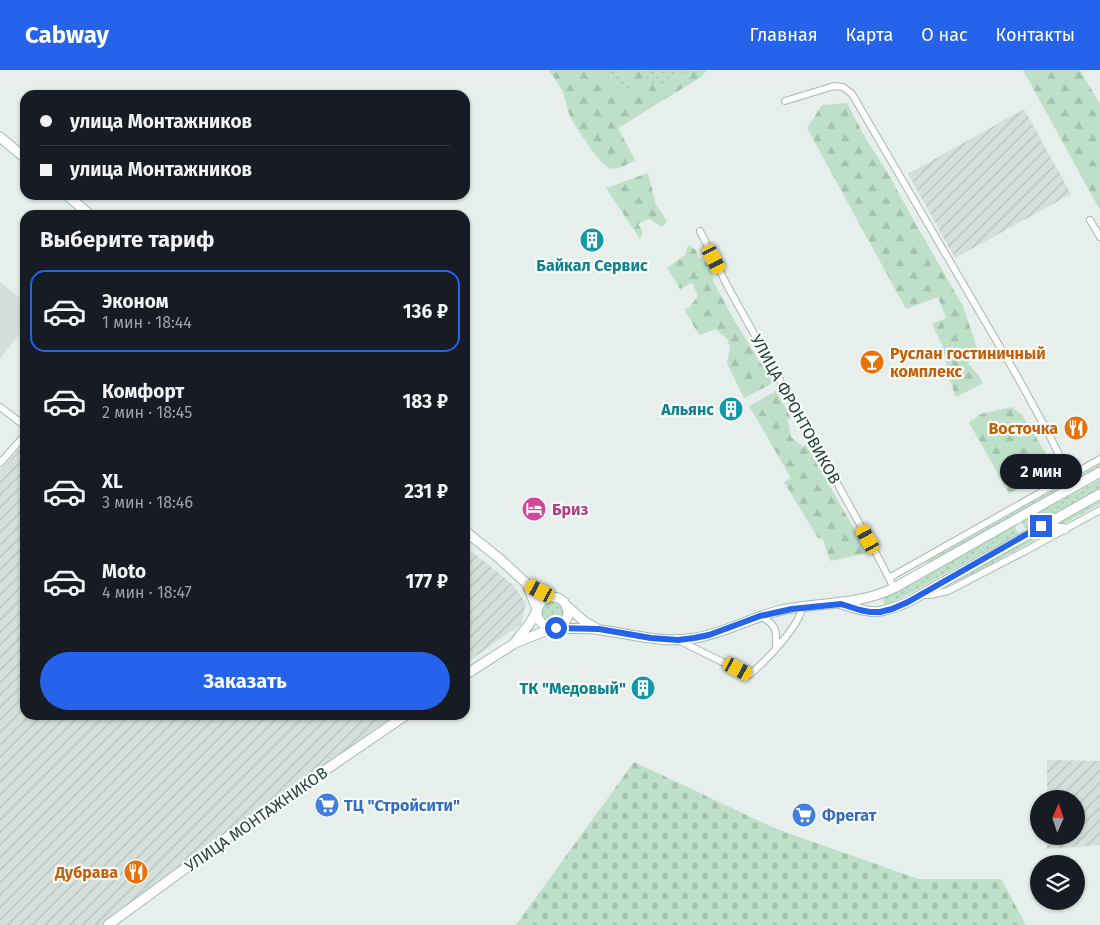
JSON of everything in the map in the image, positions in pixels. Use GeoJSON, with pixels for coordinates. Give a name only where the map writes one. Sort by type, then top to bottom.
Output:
{"type":"FeatureCollection","features":[{"type":"Feature","properties":{"kind":"main road"},"geometry":{"type":"LineString","coordinates":[[0,137],[20,154]]}},
{"type":"Feature","properties":{"kind":"main road"},"geometry":{"type":"LineString","coordinates":[[73,200],[84,210]]}},
{"type":"Feature","properties":{"kind":"main road"},"geometry":{"type":"LineString","coordinates":[[527,584],[543,625],[554,628],[599,629],[651,638],[678,640],[694,638],[709,635],[760,616],[802,607],[841,604],[881,594],[1100,472]]}},
{"type":"Feature","properties":{"kind":"main road"},"geometry":{"type":"LineString","coordinates":[[841,604],[870,612],[888,610],[908,602],[1100,494]]}},
{"type":"Feature","properties":{"kind":"main road"},"geometry":{"type":"LineString","coordinates":[[1019,518],[1020,527],[1027,534]]}},
{"type":"Feature","properties":{"kind":"main road"},"geometry":{"type":"LineString","coordinates":[[1041,526],[1066,529]]}},
{"type":"Feature","properties":{"kind":"main road"},"geometry":{"type":"LineString","coordinates":[[470,535],[527,584],[561,600],[585,622],[599,629]]}},
{"type":"Feature","properties":{"kind":"main road"},"geometry":{"type":"LineString","coordinates":[[881,594],[881,603],[888,610]]}},
{"type":"Feature","properties":{"kind":"main road"},"geometry":{"type":"LineString","coordinates":[[514,642],[530,623],[543,600],[552,597]]}},
{"type":"Feature","properties":{"kind":"main road"},"geometry":{"type":"LineString","coordinates":[[470,672],[514,642],[562,625],[568,613],[566,606]]}},
{"type":"Feature","properties":{"kind":"main road","name":"УЛИЦА МОНТАЖНИКОВ"},"geometry":{"type":"LineString","coordinates":[[108,925],[236,831],[399,720]]}},
{"type":"Feature","properties":{"kind":"street"},"geometry":{"type":"LineString","coordinates":[[785,101],[834,86],[843,87],[852,94],[1017,376],[1070,476]]}},
{"type":"Feature","properties":{"kind":"street"},"geometry":{"type":"LineString","coordinates":[[1090,220],[1100,238]]}},
{"type":"Feature","properties":{"kind":"street","name":"УЛИЦА ФРОНТОВИКОВ"},"geometry":{"type":"LineString","coordinates":[[700,230],[728,287],[894,588]]}},
{"type":"Feature","properties":{"kind":"street"},"geometry":{"type":"LineString","coordinates":[[0,407],[20,422]]}},
{"type":"Feature","properties":{"kind":"street"},"geometry":{"type":"LineString","coordinates":[[0,463],[20,441]]}},
{"type":"Feature","properties":{"kind":"street"},"geometry":{"type":"LineString","coordinates":[[888,578],[1100,459]]}},
{"type":"Feature","properties":{"kind":"street"},"geometry":{"type":"LineString","coordinates":[[920,595],[948,591],[1100,510]]}},
{"type":"Feature","properties":{"kind":"street"},"geometry":{"type":"LineString","coordinates":[[918,575],[920,561]]}},
{"type":"Feature","properties":{"kind":"street"},"geometry":{"type":"LineString","coordinates":[[678,640],[749,675],[776,648],[799,618],[802,607]]}},
{"type":"Feature","properties":{"kind":"street"},"geometry":{"type":"LineString","coordinates":[[760,616],[770,621],[776,630],[776,648]]}},
{"type":"Feature","properties":{"kind":"shaded area"},"geometry":{"type":"Polygon","coordinates":[[[1024,109],[1071,194],[955,258],[908,174],[1024,109]]]}},
{"type":"Feature","properties":{"kind":"shaded area"},"geometry":{"type":"Polygon","coordinates":[[[0,282],[20,298],[20,333],[0,359],[0,282]]]}},
{"type":"Feature","properties":{"kind":"shaded area"},"geometry":{"type":"Polygon","coordinates":[[[20,449],[20,720],[388,720],[103,925],[0,925],[0,471],[20,449]]]}},
{"type":"Feature","properties":{"kind":"shaded area"},"geometry":{"type":"Polygon","coordinates":[[[470,550],[513,585],[526,603],[521,624],[470,660],[470,550]]]}},
{"type":"Feature","properties":{"kind":"shaded area"},"geometry":{"type":"Polygon","coordinates":[[[1047,760],[1100,761],[1100,845],[1047,849],[1047,845],[1085,845],[1085,790],[1047,790],[1047,760]]]}},
{"type":"Feature","properties":{"kind":"green space"},"geometry":{"type":"Polygon","coordinates":[[[549,70],[601,70],[619,89],[632,95],[618,70],[640,70],[655,85],[660,87],[687,71],[707,70],[701,77],[618,128],[635,160],[622,167],[612,169],[605,166],[600,160],[572,121],[562,90],[549,70]]]}},
{"type":"Feature","properties":{"kind":"green space"},"geometry":{"type":"Polygon","coordinates":[[[601,70],[618,70],[632,95],[619,89],[601,70]]]}},
{"type":"Feature","properties":{"kind":"green space"},"geometry":{"type":"Polygon","coordinates":[[[640,70],[689,70],[663,87],[658,87],[649,81],[640,70]]]}},
{"type":"Feature","properties":{"kind":"green space"},"geometry":{"type":"Polygon","coordinates":[[[1023,70],[1080,70],[1100,104],[1100,210],[1023,70]]]}},
{"type":"Feature","properties":{"kind":"green space"},"geometry":{"type":"Polygon","coordinates":[[[847,103],[963,306],[979,354],[968,363],[983,383],[956,397],[949,378],[943,347],[932,324],[946,318],[938,297],[906,309],[807,128],[822,105],[847,103]]]}},
{"type":"Feature","properties":{"kind":"green space"},"geometry":{"type":"Polygon","coordinates":[[[648,173],[656,205],[667,221],[662,227],[649,219],[638,224],[643,232],[640,239],[606,188],[648,173]]]}},
{"type":"Feature","properties":{"kind":"green space"},"geometry":{"type":"Polygon","coordinates":[[[690,245],[696,250],[698,257],[710,266],[713,281],[737,325],[773,383],[744,398],[727,363],[730,347],[727,339],[716,329],[699,335],[684,309],[689,308],[698,296],[692,283],[680,289],[667,268],[686,254],[687,247],[690,245]]]}},
{"type":"Feature","properties":{"kind":"green space"},"geometry":{"type":"Polygon","coordinates":[[[776,391],[791,418],[788,420],[791,437],[803,447],[806,445],[868,553],[830,561],[823,539],[818,538],[784,482],[791,478],[749,406],[776,391]]]}},
{"type":"Feature","properties":{"kind":"green space"},"geometry":{"type":"Polygon","coordinates":[[[1012,407],[1022,415],[1044,450],[1053,469],[1009,494],[969,422],[981,414],[1012,407]]]}},
{"type":"Feature","properties":{"kind":"green space"},"geometry":{"type":"Polygon","coordinates":[[[1100,464],[1100,468],[926,566],[927,561],[1100,464]]]}},
{"type":"Feature","properties":{"kind":"green space"},"geometry":{"type":"Polygon","coordinates":[[[1100,479],[1100,488],[1027,529],[1024,527],[1022,521],[1100,479]]]}},
{"type":"Feature","properties":{"kind":"green space"},"geometry":{"type":"Polygon","coordinates":[[[1100,498],[1100,504],[1060,526],[1051,525],[1100,498]]]}},
{"type":"Feature","properties":{"kind":"green space"},"geometry":{"type":"Polygon","coordinates":[[[1015,525],[1019,533],[905,596],[886,605],[884,604],[883,598],[1015,525]]]}},
{"type":"Feature","properties":{"kind":"green space"},"geometry":{"type":"Polygon","coordinates":[[[1046,528],[1054,530],[967,577],[933,591],[1046,528]]]}},
{"type":"Feature","properties":{"kind":"green space"},"geometry":{"type":"Polygon","coordinates":[[[552,601],[560,604],[563,612],[560,620],[552,623],[544,620],[541,612],[544,604],[552,601]]]}},
{"type":"Feature","properties":{"kind":"green space"},"geometry":{"type":"Polygon","coordinates":[[[634,762],[774,828],[918,879],[1001,879],[1026,925],[516,925],[634,762]]]}},
{"type":"Feature","properties":{"kind":"place","name":"Байкал Сервис"},"geometry":{"type":"Point","coordinates":[592,240]}},
{"type":"Feature","properties":{"kind":"place","name":"Руслан гостиничный комплекс"},"geometry":{"type":"Point","coordinates":[872,362]}},
{"type":"Feature","properties":{"kind":"place","name":"Альянс"},"geometry":{"type":"Point","coordinates":[731,409]}},
{"type":"Feature","properties":{"kind":"place","name":"Восточка"},"geometry":{"type":"Point","coordinates":[1076,428]}},
{"type":"Feature","properties":{"kind":"place","name":"Бриз"},"geometry":{"type":"Point","coordinates":[534,509]}},
{"type":"Feature","properties":{"kind":"place","name":"ТК \"Медовый\""},"geometry":{"type":"Point","coordinates":[643,688]}},
{"type":"Feature","properties":{"kind":"place","name":"ТЦ \"Стройсити\""},"geometry":{"type":"Point","coordinates":[327,805]}},
{"type":"Feature","properties":{"kind":"place","name":"Фрегат"},"geometry":{"type":"Point","coordinates":[804,815]}},
{"type":"Feature","properties":{"kind":"place","name":"Дубрава"},"geometry":{"type":"Point","coordinates":[136,872]}},
{"type":"Feature","properties":{"kind":"route"},"geometry":{"type":"LineString","coordinates":[[556,628],[599,629],[651,638],[678,640],[709,635],[760,616],[802,607],[841,604],[860,610],[880,612],[908,602],[1041,526]]}}]}
